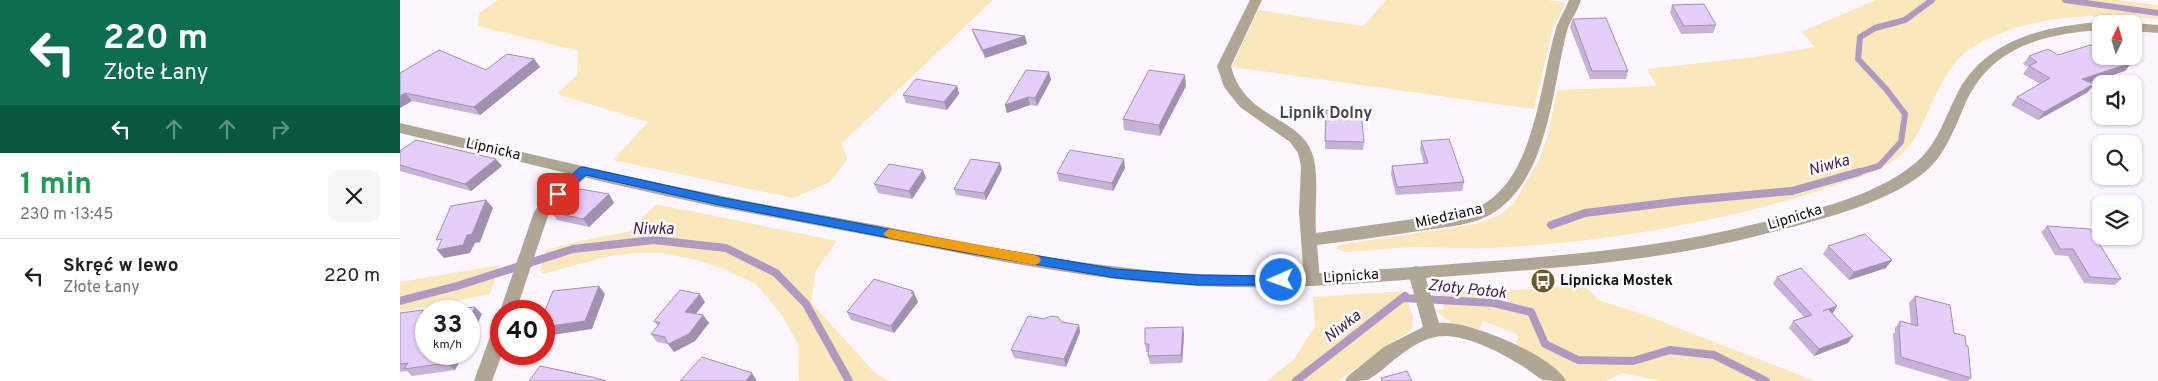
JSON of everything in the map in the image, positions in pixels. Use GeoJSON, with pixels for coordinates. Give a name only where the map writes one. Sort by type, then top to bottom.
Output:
{"type":"FeatureCollection","features":[{"type":"Feature","properties":{"kind":"street"},"geometry":{"type":"LineString","coordinates":[[1256,0],[1224,66],[1225,72],[1240,98],[1255,113],[1301,144],[1306,156],[1309,174],[1306,204],[1312,280]]}},
{"type":"Feature","properties":{"kind":"street","name":"Miedziana"},"geometry":{"type":"LineString","coordinates":[[1308,240],[1362,234],[1474,215],[1492,207],[1506,196],[1528,158],[1537,134],[1561,29],[1575,0]]}},
{"type":"Feature","properties":{"kind":"street","name":"Lipnicka"},"geometry":{"type":"LineString","coordinates":[[400,128],[728,203],[962,248],[1116,273],[1197,280],[1312,280],[1580,261],[1649,252],[1755,230],[1869,195],[1900,182],[1919,169],[1933,156],[1944,138],[1970,82],[1982,67],[1992,59],[2032,37],[2058,31],[2092,27]]}},
{"type":"Feature","properties":{"kind":"street"},"geometry":{"type":"LineString","coordinates":[[2142,28],[2158,29]]}},
{"type":"Feature","properties":{"kind":"street"},"geometry":{"type":"LineString","coordinates":[[511,300],[542,212],[549,202],[583,171]]}},
{"type":"Feature","properties":{"kind":"street"},"geometry":{"type":"LineString","coordinates":[[1416,272],[1431,324]]}},
{"type":"Feature","properties":{"kind":"street"},"geometry":{"type":"LineString","coordinates":[[1354,381],[1375,362],[1409,342],[1431,324]]}},
{"type":"Feature","properties":{"kind":"street"},"geometry":{"type":"LineString","coordinates":[[1431,324],[1446,330],[1474,335],[1508,348],[1557,381]]}},
{"type":"Feature","properties":{"kind":"street"},"geometry":{"type":"LineString","coordinates":[[483,381],[490,362]]}},
{"type":"Feature","properties":{"kind":"shaded area"},"geometry":{"type":"Polygon","coordinates":[[[498,0],[993,0],[842,143],[847,160],[830,182],[793,198],[613,160],[648,122],[557,94],[577,75],[578,51],[478,26],[479,13],[498,0]]]}},
{"type":"Feature","properties":{"kind":"shaded area"},"geometry":{"type":"Polygon","coordinates":[[[1386,0],[1546,0],[1566,2],[1553,28],[1534,109],[1232,67],[1258,10],[1363,26],[1386,0]]]}},
{"type":"Feature","properties":{"kind":"shaded area"},"geometry":{"type":"Polygon","coordinates":[[[1876,0],[2117,0],[2158,5],[2158,19],[2142,18],[2142,15],[2092,15],[2058,19],[2019,27],[1986,40],[1967,51],[1956,61],[1942,83],[1912,143],[1901,155],[1886,166],[1866,175],[1774,204],[1633,234],[1537,245],[1489,248],[1417,247],[1346,252],[1337,249],[1339,245],[1475,224],[1500,215],[1513,204],[1539,160],[1548,135],[1557,90],[1657,86],[1647,69],[1755,57],[1815,47],[1801,32],[1876,0]]]}},
{"type":"Feature","properties":{"kind":"shaded area"},"geometry":{"type":"Polygon","coordinates":[[[656,204],[837,241],[816,270],[811,302],[876,374],[890,381],[799,381],[798,344],[781,314],[756,284],[724,269],[692,259],[661,253],[632,253],[605,257],[543,274],[540,271],[546,250],[584,240],[628,232],[656,204]]]}},
{"type":"Feature","properties":{"kind":"shaded area"},"geometry":{"type":"Polygon","coordinates":[[[500,265],[490,294],[460,300],[415,300],[415,309],[400,312],[400,282],[500,265]]]}},
{"type":"Feature","properties":{"kind":"shaded area"},"geometry":{"type":"Polygon","coordinates":[[[1575,285],[1588,289],[1601,301],[1640,313],[1815,381],[1661,381],[1622,373],[1606,381],[1565,381],[1553,370],[1517,347],[1517,334],[1483,321],[1479,329],[1454,325],[1436,311],[1444,309],[1439,292],[1519,290],[1575,285]]]}},
{"type":"Feature","properties":{"kind":"shaded area"},"geometry":{"type":"Polygon","coordinates":[[[1404,291],[1413,316],[1412,329],[1338,381],[1267,381],[1293,360],[1315,326],[1313,297],[1404,291]]]}},
{"type":"Feature","properties":{"kind":"building"},"geometry":{"type":"Polygon","coordinates":[[[1704,4],[1716,25],[1684,26],[1672,5],[1704,4]]]}},
{"type":"Feature","properties":{"kind":"building"},"geometry":{"type":"Polygon","coordinates":[[[1606,18],[1628,71],[1592,71],[1573,19],[1606,18]]]}},
{"type":"Feature","properties":{"kind":"building"},"geometry":{"type":"Polygon","coordinates":[[[972,29],[1025,36],[983,50],[972,29]]]}},
{"type":"Feature","properties":{"kind":"building"},"geometry":{"type":"Polygon","coordinates":[[[2092,44],[2092,65],[2125,65],[2082,79],[2092,83],[2092,85],[2044,112],[2017,97],[2050,78],[2029,66],[2037,62],[2029,56],[2048,49],[2058,55],[2092,44]]]}},
{"type":"Feature","properties":{"kind":"building"},"geometry":{"type":"Polygon","coordinates":[[[439,50],[486,70],[507,54],[534,59],[474,107],[405,93],[400,96],[400,73],[439,50]]]}},
{"type":"Feature","properties":{"kind":"building"},"geometry":{"type":"Polygon","coordinates":[[[1026,70],[1049,72],[1035,98],[1028,97],[1005,105],[1026,70]]]}},
{"type":"Feature","properties":{"kind":"building"},"geometry":{"type":"Polygon","coordinates":[[[1149,70],[1185,75],[1159,125],[1123,119],[1149,70]]]}},
{"type":"Feature","properties":{"kind":"building"},"geometry":{"type":"Polygon","coordinates":[[[916,79],[957,86],[944,102],[903,95],[916,79]]]}},
{"type":"Feature","properties":{"kind":"building"},"geometry":{"type":"Polygon","coordinates":[[[1326,110],[1361,111],[1364,142],[1325,141],[1326,110]]]}},
{"type":"Feature","properties":{"kind":"building"},"geometry":{"type":"Polygon","coordinates":[[[1449,139],[1464,182],[1397,187],[1392,166],[1428,163],[1421,141],[1449,139]]]}},
{"type":"Feature","properties":{"kind":"building"},"geometry":{"type":"Polygon","coordinates":[[[416,140],[496,159],[465,184],[400,165],[400,151],[416,140]]]}},
{"type":"Feature","properties":{"kind":"building"},"geometry":{"type":"Polygon","coordinates":[[[1070,150],[1124,159],[1112,183],[1057,173],[1070,150]]]}},
{"type":"Feature","properties":{"kind":"building"},"geometry":{"type":"Polygon","coordinates":[[[971,159],[1000,163],[984,193],[954,189],[971,159]]]}},
{"type":"Feature","properties":{"kind":"building"},"geometry":{"type":"Polygon","coordinates":[[[889,164],[923,170],[909,191],[874,184],[889,164]]]}},
{"type":"Feature","properties":{"kind":"building"},"geometry":{"type":"Polygon","coordinates":[[[580,189],[609,194],[583,219],[551,212],[573,191],[580,189]]]}},
{"type":"Feature","properties":{"kind":"building"},"geometry":{"type":"Polygon","coordinates":[[[486,200],[472,234],[467,235],[463,245],[437,250],[442,239],[436,240],[451,206],[486,200]]]}},
{"type":"Feature","properties":{"kind":"building"},"geometry":{"type":"Polygon","coordinates":[[[2047,226],[2090,229],[2092,232],[2092,245],[2100,245],[2121,279],[2090,277],[2073,249],[2060,249],[2047,226]]]}},
{"type":"Feature","properties":{"kind":"building"},"geometry":{"type":"Polygon","coordinates":[[[1865,234],[1892,260],[1854,272],[1828,246],[1865,234]]]}},
{"type":"Feature","properties":{"kind":"building"},"geometry":{"type":"Polygon","coordinates":[[[1801,268],[1837,306],[1828,309],[1853,336],[1819,349],[1793,321],[1812,315],[1777,277],[1801,268]]]}},
{"type":"Feature","properties":{"kind":"building"},"geometry":{"type":"Polygon","coordinates":[[[874,279],[913,291],[911,293],[914,294],[891,326],[847,312],[874,279]]]}},
{"type":"Feature","properties":{"kind":"building"},"geometry":{"type":"Polygon","coordinates":[[[599,286],[585,321],[555,325],[555,300],[549,300],[553,291],[599,286]]]}},
{"type":"Feature","properties":{"kind":"building"},"geometry":{"type":"Polygon","coordinates":[[[680,290],[700,294],[685,312],[703,315],[689,334],[668,344],[665,337],[651,334],[660,323],[654,321],[680,290]]]}},
{"type":"Feature","properties":{"kind":"building"},"geometry":{"type":"Polygon","coordinates":[[[1915,296],[1950,305],[1954,333],[1965,336],[1966,346],[1968,346],[1971,378],[1901,357],[1900,321],[1918,326],[1915,296]]]}},
{"type":"Feature","properties":{"kind":"building"},"geometry":{"type":"Polygon","coordinates":[[[415,311],[415,365],[433,365],[404,369],[408,363],[400,364],[400,313],[415,311]]]}},
{"type":"Feature","properties":{"kind":"building"},"geometry":{"type":"Polygon","coordinates":[[[1028,316],[1044,319],[1051,316],[1058,317],[1062,322],[1079,325],[1064,359],[1011,350],[1028,316]]]}},
{"type":"Feature","properties":{"kind":"building"},"geometry":{"type":"Polygon","coordinates":[[[1183,327],[1181,355],[1148,356],[1149,344],[1145,344],[1145,328],[1183,327]]]}},
{"type":"Feature","properties":{"kind":"building"},"geometry":{"type":"Polygon","coordinates":[[[702,357],[752,373],[746,381],[680,381],[702,357]]]}},
{"type":"Feature","properties":{"kind":"building"},"geometry":{"type":"Polygon","coordinates":[[[540,366],[592,377],[606,381],[529,381],[540,366]]]}},
{"type":"Feature","properties":{"kind":"building"},"geometry":{"type":"Polygon","coordinates":[[[1407,371],[1412,381],[1382,381],[1381,378],[1407,371]]]}},
{"type":"Feature","properties":{"kind":"waterway","name":"Niwka"},"geometry":{"type":"LineString","coordinates":[[1855,173],[1879,166],[1901,142],[1905,114],[1886,89],[1858,59],[1860,37],[1875,28],[1905,20],[1932,0]]}},
{"type":"Feature","properties":{"kind":"waterway","name":"Niwka"},"geometry":{"type":"LineString","coordinates":[[2065,0],[2158,13]]}},
{"type":"Feature","properties":{"kind":"waterway","name":"Niwka"},"geometry":{"type":"LineString","coordinates":[[1551,225],[1585,213],[1682,201],[1792,191],[1859,172]]}},
{"type":"Feature","properties":{"kind":"waterway","name":"Niwka"},"geometry":{"type":"LineString","coordinates":[[400,301],[457,286],[573,249],[654,240],[726,248],[776,273],[806,304],[849,381]]}},
{"type":"Feature","properties":{"kind":"waterway","name":"Niwka"},"geometry":{"type":"LineString","coordinates":[[1296,381],[1405,296]]}},
{"type":"Feature","properties":{"kind":"waterway","name":"Złoty Potok"},"geometry":{"type":"LineString","coordinates":[[1403,298],[1494,303],[1531,312],[1545,344],[1578,360],[1633,361],[1670,350],[1714,355],[1766,381]]}},
{"type":"Feature","properties":{"kind":"slow traffic"},"geometry":{"type":"LineString","coordinates":[[889,234],[1035,260]]}},
{"type":"Feature","properties":{"kind":"place","name":"Lipnicka Mostek"},"geometry":{"type":"Point","coordinates":[1543,281]}},
{"type":"Feature","properties":{"kind":"district","name":"Lipnik Dolny"},"geometry":{"type":"Point","coordinates":[1326,114]}},
{"type":"Feature","properties":{"kind":"route"},"geometry":{"type":"LineString","coordinates":[[558,194],[583,171],[719,201],[962,248],[1116,273],[1197,280],[1281,280]]}}]}
